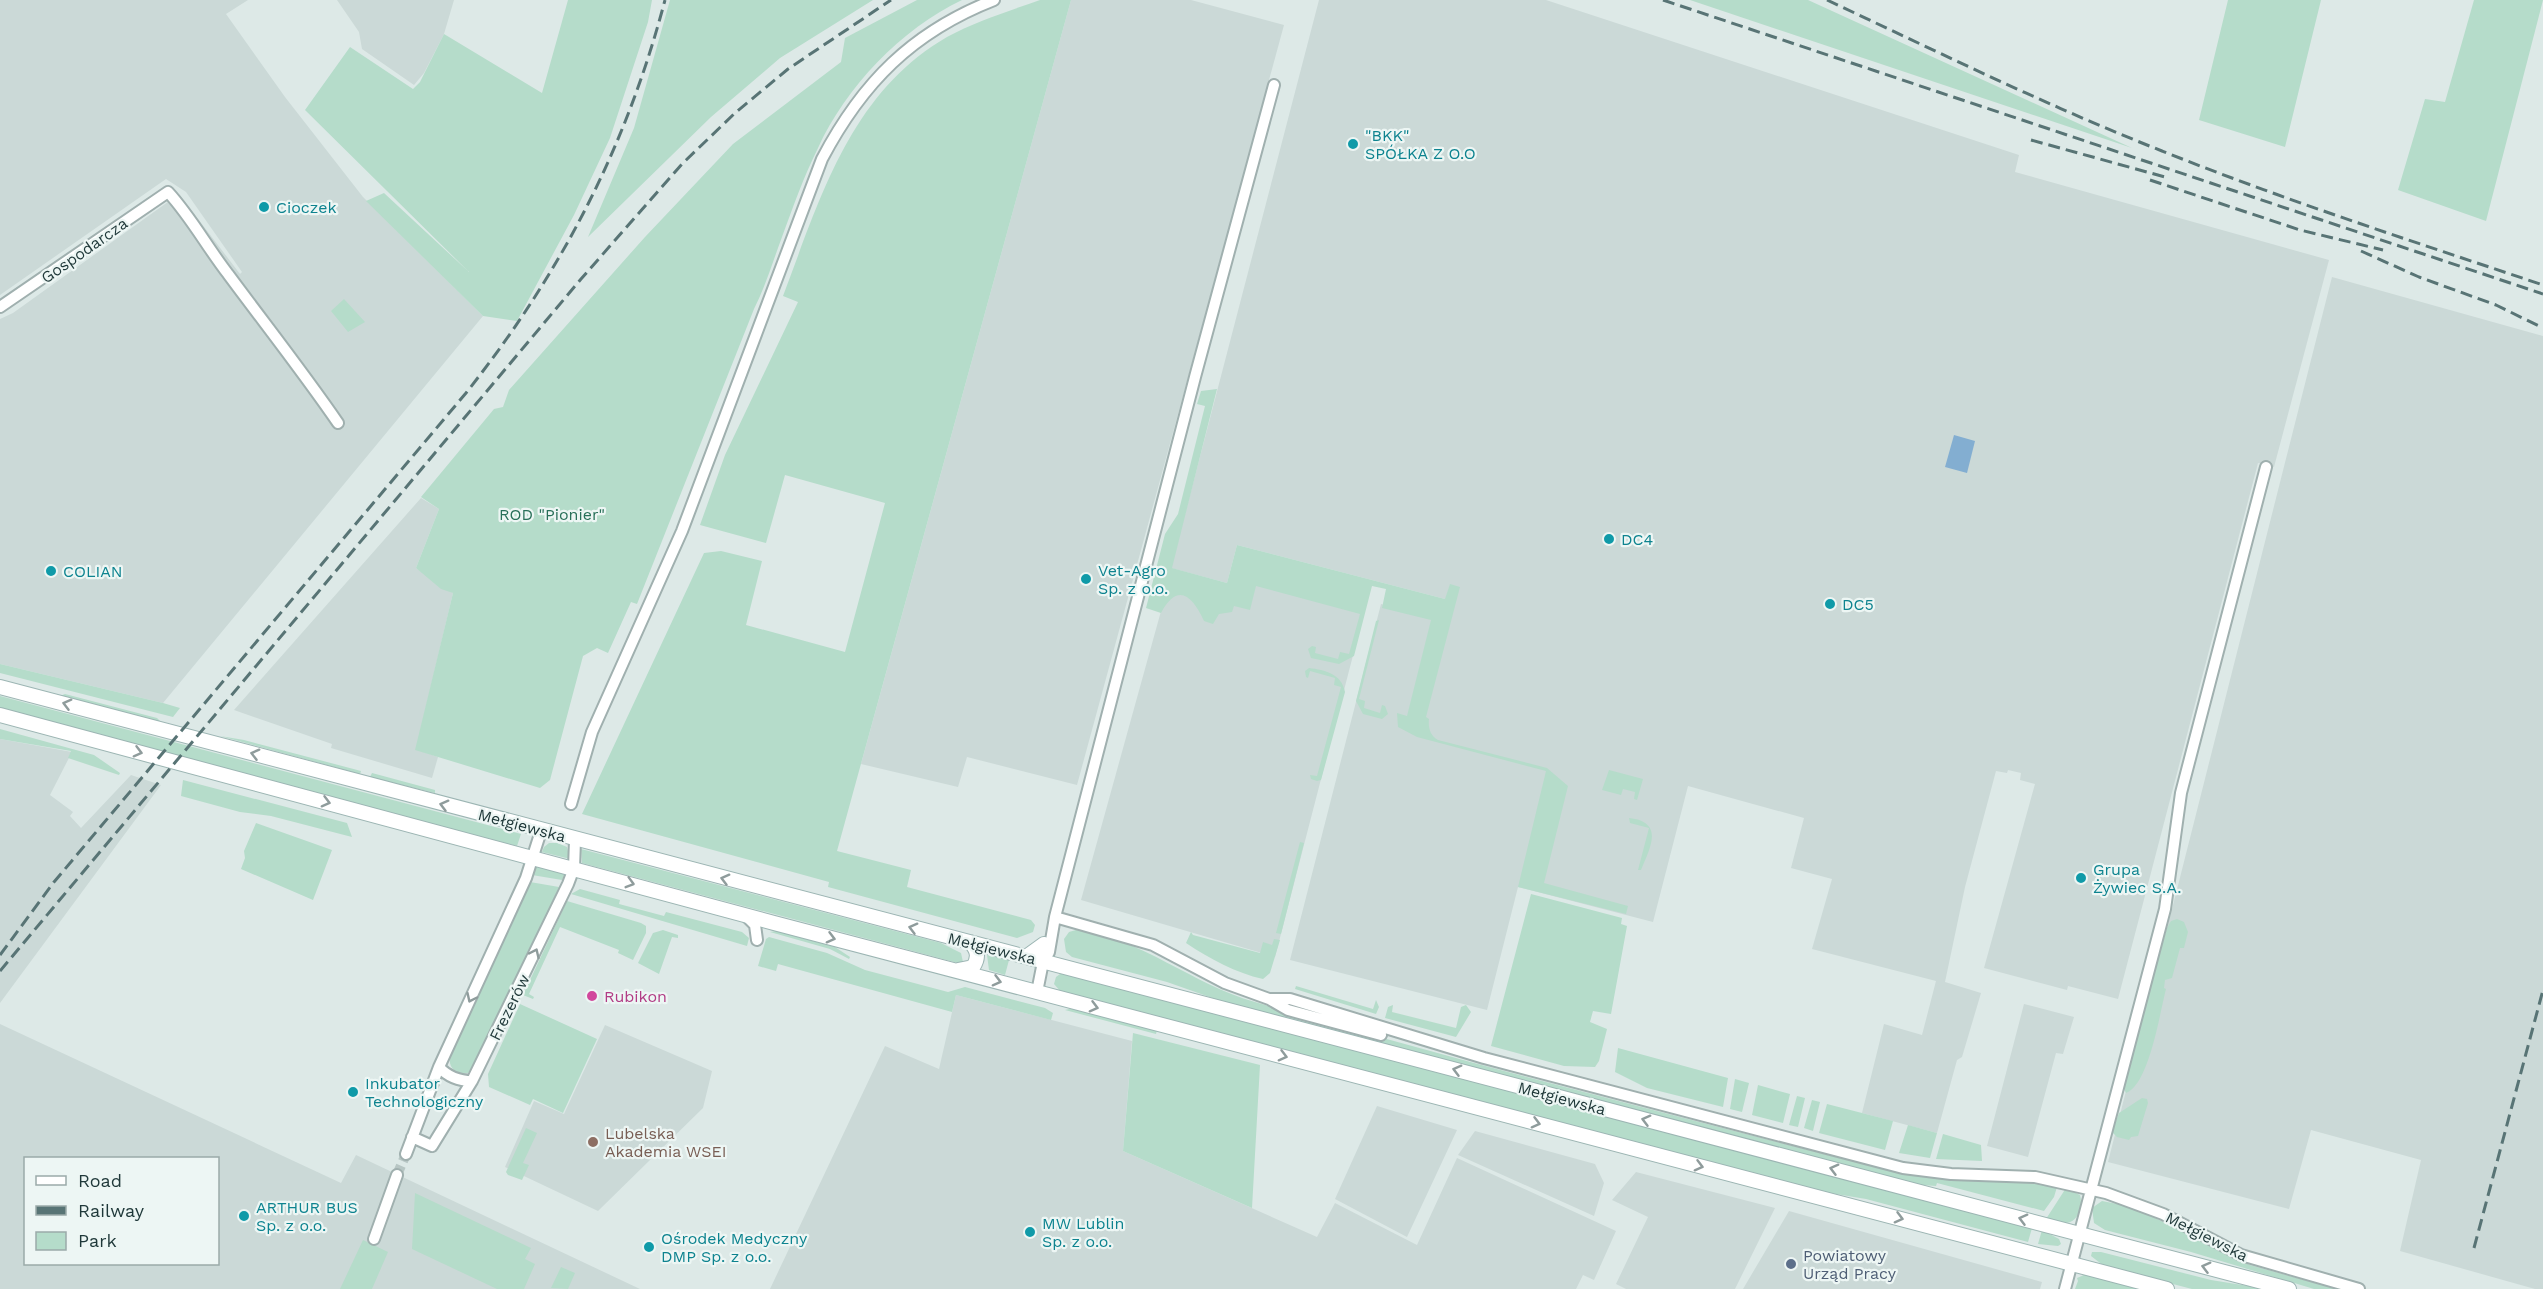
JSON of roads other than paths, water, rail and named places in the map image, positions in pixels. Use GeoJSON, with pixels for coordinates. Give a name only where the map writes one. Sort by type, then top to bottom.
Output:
{"type":"FeatureCollection","features":[{"type":"Feature","properties":{"kind":"main road","name":"Mełgiewska"},"geometry":{"type":"LineString","coordinates":[[0,687],[2289,1289]]}},
{"type":"Feature","properties":{"kind":"main road","name":"Mełgiewska"},"geometry":{"type":"LineString","coordinates":[[0,715],[774,923],[2167,1289]]}},
{"type":"Feature","properties":{"kind":"main road"},"geometry":{"type":"LineString","coordinates":[[956,970],[973,967],[977,962],[978,954],[970,942]]}},
{"type":"Feature","properties":{"kind":"main road"},"geometry":{"type":"LineString","coordinates":[[1026,957],[1044,944]]}},
{"type":"Feature","properties":{"kind":"street"},"geometry":{"type":"LineString","coordinates":[[571,804],[592,732],[682,531],[822,159],[835,134],[860,96],[909,48],[938,26],[993,0]]}},
{"type":"Feature","properties":{"kind":"street"},"geometry":{"type":"LineString","coordinates":[[1055,917],[1195,377],[1275,85]]}},
{"type":"Feature","properties":{"kind":"street","name":"Gospodarcza"},"geometry":{"type":"LineString","coordinates":[[0,308],[168,192],[184,209],[227,273],[274,333],[338,423]]}},
{"type":"Feature","properties":{"kind":"street"},"geometry":{"type":"LineString","coordinates":[[2066,1289],[2165,909],[2181,793],[2266,467]]}},
{"type":"Feature","properties":{"kind":"street"},"geometry":{"type":"LineString","coordinates":[[406,1154],[439,1067],[522,888],[541,831]]}},
{"type":"Feature","properties":{"kind":"street","name":"Frezerów"},"geometry":{"type":"LineString","coordinates":[[412,1137],[432,1146],[472,1081],[515,996],[574,868],[575,840]]}},
{"type":"Feature","properties":{"kind":"street"},"geometry":{"type":"LineString","coordinates":[[745,915],[755,925],[757,940],[764,930],[774,923]]}},
{"type":"Feature","properties":{"kind":"street","name":"Mełgiewska"},"geometry":{"type":"LineString","coordinates":[[1037,992],[1044,961],[1044,944],[1055,917]]}},
{"type":"Feature","properties":{"kind":"street","name":"Mełgiewska"},"geometry":{"type":"LineString","coordinates":[[1044,961],[1049,952],[1055,917]]}},
{"type":"Feature","properties":{"kind":"street","name":"Mełgiewska"},"geometry":{"type":"LineString","coordinates":[[1055,917],[1153,945],[1225,983],[1269,999],[1290,999],[1484,1058],[1903,1168],[1951,1174],[2022,1175],[2091,1189],[2146,1206],[2241,1255],[2359,1289]]}},
{"type":"Feature","properties":{"kind":"street"},"geometry":{"type":"LineString","coordinates":[[439,1067],[453,1077],[463,1081],[472,1081]]}},
{"type":"Feature","properties":{"kind":"street"},"geometry":{"type":"LineString","coordinates":[[374,1239],[397,1175]]}},
{"type":"Feature","properties":{"kind":"water"},"geometry":{"type":"Polygon","coordinates":[[[1954,435],[1975,441],[1967,473],[1945,467],[1954,435]]]}},
{"type":"Feature","properties":{"kind":"tunnel"},"geometry":{"type":"LineString","coordinates":[[397,1175],[406,1154]]}},
{"type":"Feature","properties":{"kind":"railway"},"geometry":{"type":"LineString","coordinates":[[0,955],[54,882],[466,393],[500,348],[532,302],[587,207],[631,107],[665,0]]}},
{"type":"Feature","properties":{"kind":"railway"},"geometry":{"type":"LineString","coordinates":[[0,971],[581,279],[682,164],[735,113],[788,69],[891,0]]}},
{"type":"Feature","properties":{"kind":"railway"},"geometry":{"type":"LineString","coordinates":[[1663,0],[2543,294]]}},
{"type":"Feature","properties":{"kind":"railway"},"geometry":{"type":"LineString","coordinates":[[1827,0],[2119,134],[2304,204],[2543,285]]}},
{"type":"Feature","properties":{"kind":"railway"},"geometry":{"type":"LineString","coordinates":[[2031,140],[2165,177]]}},
{"type":"Feature","properties":{"kind":"railway"},"geometry":{"type":"LineString","coordinates":[[2150,180],[2300,230],[2383,250]]}},
{"type":"Feature","properties":{"kind":"railway"},"geometry":{"type":"LineString","coordinates":[[2361,251],[2419,277],[2496,305],[2543,328]]}},
{"type":"Feature","properties":{"kind":"railway"},"geometry":{"type":"LineString","coordinates":[[2474,1248],[2543,990]]}},
{"type":"Feature","properties":{"kind":"place","name":"\"BKK\" SPÓŁKA Z O.O"},"geometry":{"type":"Point","coordinates":[1353,144]}},
{"type":"Feature","properties":{"kind":"place","name":"Cioczek"},"geometry":{"type":"Point","coordinates":[264,207]}},
{"type":"Feature","properties":{"kind":"place","name":"DC4"},"geometry":{"type":"Point","coordinates":[1609,539]}},
{"type":"Feature","properties":{"kind":"place","name":"COLIAN"},"geometry":{"type":"Point","coordinates":[51,571]}},
{"type":"Feature","properties":{"kind":"place","name":"Vet-Agro Sp. z o.o."},"geometry":{"type":"Point","coordinates":[1086,579]}},
{"type":"Feature","properties":{"kind":"place","name":"DC5"},"geometry":{"type":"Point","coordinates":[1830,604]}},
{"type":"Feature","properties":{"kind":"place","name":"Grupa Żywiec S.A."},"geometry":{"type":"Point","coordinates":[2081,878]}},
{"type":"Feature","properties":{"kind":"place","name":"Rubikon"},"geometry":{"type":"Point","coordinates":[592,996]}},
{"type":"Feature","properties":{"kind":"place","name":"Inkubator Technologiczny"},"geometry":{"type":"Point","coordinates":[353,1092]}},
{"type":"Feature","properties":{"kind":"place","name":"Lubelska Akademia WSEI"},"geometry":{"type":"Point","coordinates":[593,1142]}},
{"type":"Feature","properties":{"kind":"place","name":"ARTHUR BUS Sp. z o.o."},"geometry":{"type":"Point","coordinates":[244,1216]}},
{"type":"Feature","properties":{"kind":"place","name":"MW Lublin Sp. z o.o."},"geometry":{"type":"Point","coordinates":[1030,1232]}},
{"type":"Feature","properties":{"kind":"place","name":"Ośrodek Medyczny DMP Sp. z o.o."},"geometry":{"type":"Point","coordinates":[649,1247]}},
{"type":"Feature","properties":{"kind":"place","name":"Powiatowy Urząd Pracy"},"geometry":{"type":"Point","coordinates":[1791,1264]}},
{"type":"Feature","properties":{"kind":"park label","name":"ROD \"Pionier\""},"geometry":{"type":"Point","coordinates":[552,514]}}]}
